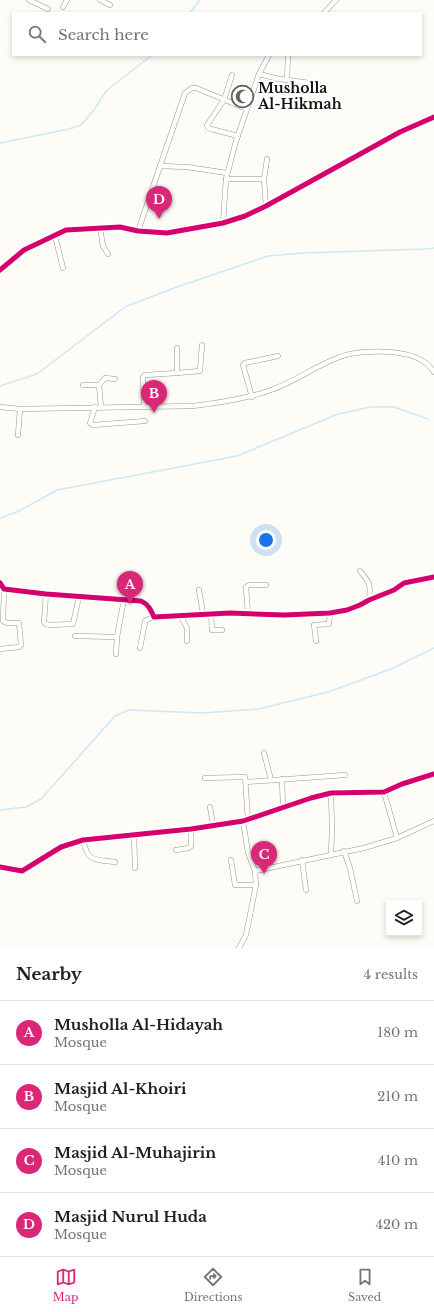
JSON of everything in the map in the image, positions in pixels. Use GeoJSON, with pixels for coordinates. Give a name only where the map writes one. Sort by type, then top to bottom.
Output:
{"type":"FeatureCollection","features":[{"type":"Feature","properties":{"kind":"street"},"geometry":{"type":"LineString","coordinates":[[29,0],[48,9]]}},
{"type":"Feature","properties":{"kind":"street"},"geometry":{"type":"LineString","coordinates":[[63,7],[67,0]]}},
{"type":"Feature","properties":{"kind":"street"},"geometry":{"type":"LineString","coordinates":[[100,0],[110,5]]}},
{"type":"Feature","properties":{"kind":"street"},"geometry":{"type":"LineString","coordinates":[[325,12],[336,0]]}},
{"type":"Feature","properties":{"kind":"street"},"geometry":{"type":"LineString","coordinates":[[223,224],[227,173],[258,74],[268,56]]}},
{"type":"Feature","properties":{"kind":"street"},"geometry":{"type":"LineString","coordinates":[[287,80],[288,56]]}},
{"type":"Feature","properties":{"kind":"street"},"geometry":{"type":"LineString","coordinates":[[258,74],[318,84]]}},
{"type":"Feature","properties":{"kind":"street"},"geometry":{"type":"LineString","coordinates":[[232,75],[224,100],[207,125],[208,128],[238,136]]}},
{"type":"Feature","properties":{"kind":"street"},"geometry":{"type":"LineString","coordinates":[[138,231],[185,93],[192,88],[196,88],[247,110]]}},
{"type":"Feature","properties":{"kind":"street"},"geometry":{"type":"LineString","coordinates":[[0,270],[24,250],[66,230],[120,228],[167,233],[223,224],[266,206],[400,132],[434,117]]}},
{"type":"Feature","properties":{"kind":"street"},"geometry":{"type":"LineString","coordinates":[[266,206],[264,179],[267,159]]}},
{"type":"Feature","properties":{"kind":"street"},"geometry":{"type":"LineString","coordinates":[[160,166],[187,167],[227,173]]}},
{"type":"Feature","properties":{"kind":"street"},"geometry":{"type":"LineString","coordinates":[[226,179],[264,179]]}},
{"type":"Feature","properties":{"kind":"street"},"geometry":{"type":"LineString","coordinates":[[100,228],[103,246],[108,254]]}},
{"type":"Feature","properties":{"kind":"street"},"geometry":{"type":"LineString","coordinates":[[55,236],[63,268]]}},
{"type":"Feature","properties":{"kind":"street"},"geometry":{"type":"LineString","coordinates":[[144,406],[143,377],[165,373],[200,371],[202,345]]}},
{"type":"Feature","properties":{"kind":"street"},"geometry":{"type":"LineString","coordinates":[[177,348],[177,373]]}},
{"type":"Feature","properties":{"kind":"street"},"geometry":{"type":"LineString","coordinates":[[0,407],[20,409],[193,406],[252,397],[303,376],[336,358],[354,353],[387,352],[405,354],[424,362],[434,372]]}},
{"type":"Feature","properties":{"kind":"street"},"geometry":{"type":"LineString","coordinates":[[252,397],[243,365],[245,363],[278,356]]}},
{"type":"Feature","properties":{"kind":"street"},"geometry":{"type":"LineString","coordinates":[[101,407],[99,385],[105,378],[115,379]]}},
{"type":"Feature","properties":{"kind":"street"},"geometry":{"type":"LineString","coordinates":[[83,385],[99,385]]}},
{"type":"Feature","properties":{"kind":"street"},"geometry":{"type":"LineString","coordinates":[[95,407],[90,423],[93,425],[145,421]]}},
{"type":"Feature","properties":{"kind":"street"},"geometry":{"type":"LineString","coordinates":[[18,435],[20,409]]}},
{"type":"Feature","properties":{"kind":"street"},"geometry":{"type":"LineString","coordinates":[[360,571],[369,583],[369,600]]}},
{"type":"Feature","properties":{"kind":"street"},"geometry":{"type":"LineString","coordinates":[[140,648],[145,622],[146,620],[154,617],[203,614],[284,615],[347,610],[394,590],[404,583],[412,580],[434,577]]}},
{"type":"Feature","properties":{"kind":"street"},"geometry":{"type":"LineString","coordinates":[[0,583],[4,589],[3,621],[7,623],[19,623],[21,646],[0,649]]}},
{"type":"Feature","properties":{"kind":"street"},"geometry":{"type":"LineString","coordinates":[[248,614],[246,587],[248,585],[266,585]]}},
{"type":"Feature","properties":{"kind":"street"},"geometry":{"type":"LineString","coordinates":[[4,589],[46,594],[124,599],[145,603],[154,617]]}},
{"type":"Feature","properties":{"kind":"street"},"geometry":{"type":"LineString","coordinates":[[199,590],[203,614]]}},
{"type":"Feature","properties":{"kind":"street"},"geometry":{"type":"LineString","coordinates":[[46,594],[44,622],[49,625],[74,624],[79,596]]}},
{"type":"Feature","properties":{"kind":"street"},"geometry":{"type":"LineString","coordinates":[[116,654],[117,637],[124,599]]}},
{"type":"Feature","properties":{"kind":"street"},"geometry":{"type":"LineString","coordinates":[[316,640],[314,625],[329,624],[330,612]]}},
{"type":"Feature","properties":{"kind":"street"},"geometry":{"type":"LineString","coordinates":[[211,614],[212,630],[222,630]]}},
{"type":"Feature","properties":{"kind":"street"},"geometry":{"type":"LineString","coordinates":[[180,615],[187,628],[187,641]]}},
{"type":"Feature","properties":{"kind":"street"},"geometry":{"type":"LineString","coordinates":[[75,636],[117,637]]}},
{"type":"Feature","properties":{"kind":"street"},"geometry":{"type":"LineString","coordinates":[[264,753],[271,780]]}},
{"type":"Feature","properties":{"kind":"street"},"geometry":{"type":"LineString","coordinates":[[246,782],[345,774]]}},
{"type":"Feature","properties":{"kind":"street"},"geometry":{"type":"LineString","coordinates":[[0,867],[22,871],[60,847],[83,840],[213,826],[245,821],[310,798],[331,793],[384,792],[402,784],[434,774]]}},
{"type":"Feature","properties":{"kind":"street"},"geometry":{"type":"LineString","coordinates":[[205,778],[245,777],[245,821],[248,853],[255,871],[256,885],[246,935],[239,948]]}},
{"type":"Feature","properties":{"kind":"street"},"geometry":{"type":"LineString","coordinates":[[282,779],[283,807]]}},
{"type":"Feature","properties":{"kind":"street"},"geometry":{"type":"LineString","coordinates":[[384,792],[397,838]]}},
{"type":"Feature","properties":{"kind":"street"},"geometry":{"type":"LineString","coordinates":[[330,854],[332,828],[331,793]]}},
{"type":"Feature","properties":{"kind":"street"},"geometry":{"type":"LineString","coordinates":[[210,807],[213,826]]}},
{"type":"Feature","properties":{"kind":"street"},"geometry":{"type":"LineString","coordinates":[[255,871],[392,841],[434,820]]}},
{"type":"Feature","properties":{"kind":"street"},"geometry":{"type":"LineString","coordinates":[[176,850],[189,848],[191,846],[191,828]]}},
{"type":"Feature","properties":{"kind":"street"},"geometry":{"type":"LineString","coordinates":[[134,834],[135,868]]}},
{"type":"Feature","properties":{"kind":"street"},"geometry":{"type":"LineString","coordinates":[[83,840],[88,856],[93,859],[115,862]]}},
{"type":"Feature","properties":{"kind":"street"},"geometry":{"type":"LineString","coordinates":[[344,852],[350,868],[358,901]]}},
{"type":"Feature","properties":{"kind":"street"},"geometry":{"type":"LineString","coordinates":[[232,860],[235,885],[256,885]]}},
{"type":"Feature","properties":{"kind":"street"},"geometry":{"type":"LineString","coordinates":[[302,860],[306,890]]}},
{"type":"Feature","properties":{"kind":"waterway"},"geometry":{"type":"LineString","coordinates":[[191,12],[200,0]]}},
{"type":"Feature","properties":{"kind":"waterway"},"geometry":{"type":"LineString","coordinates":[[0,143],[69,129],[81,125],[94,110],[106,91],[151,56]]}},
{"type":"Feature","properties":{"kind":"waterway"},"geometry":{"type":"LineString","coordinates":[[0,386],[37,374],[125,307],[174,288],[268,256],[303,253],[434,248]]}},
{"type":"Feature","properties":{"kind":"waterway"},"geometry":{"type":"LineString","coordinates":[[0,518],[19,511],[57,490],[237,456],[338,414],[371,407],[394,407],[428,419]]}},
{"type":"Feature","properties":{"kind":"waterway"},"geometry":{"type":"LineString","coordinates":[[0,810],[26,807],[41,799],[115,716],[129,710],[202,713],[259,709],[328,692],[391,669],[434,648]]}},
{"type":"Feature","properties":{"kind":"cycle path"},"geometry":{"type":"LineString","coordinates":[[0,270],[24,250],[66,230],[120,227],[138,231],[167,233],[223,223],[245,216],[266,206],[400,132],[434,117]]}},
{"type":"Feature","properties":{"kind":"cycle path"},"geometry":{"type":"LineString","coordinates":[[0,583],[4,589],[46,594],[141,601],[146,604],[154,617],[230,613],[284,615],[330,613],[347,610],[360,605],[394,590],[404,583],[434,577]]}},
{"type":"Feature","properties":{"kind":"cycle path"},"geometry":{"type":"LineString","coordinates":[[0,867],[22,871],[61,847],[83,840],[191,829],[243,821],[311,798],[331,793],[384,792],[402,784],[434,774]]}},
{"type":"Feature","properties":{"kind":"place","name":"Musholla Al-Hikmah"},"geometry":{"type":"Point","coordinates":[243,96]}},
{"type":"Feature","properties":{"kind":"place","name":"Masjid Nurul Huda"},"geometry":{"type":"Point","coordinates":[159,219]}},
{"type":"Feature","properties":{"kind":"place","name":"Masjid Al-Khoiri"},"geometry":{"type":"Point","coordinates":[154,413]}},
{"type":"Feature","properties":{"kind":"place","name":"Musholla Al-Hidayah"},"geometry":{"type":"Point","coordinates":[130,604]}},
{"type":"Feature","properties":{"kind":"place","name":"Masjid Al-Muhajirin"},"geometry":{"type":"Point","coordinates":[264,874]}}]}
